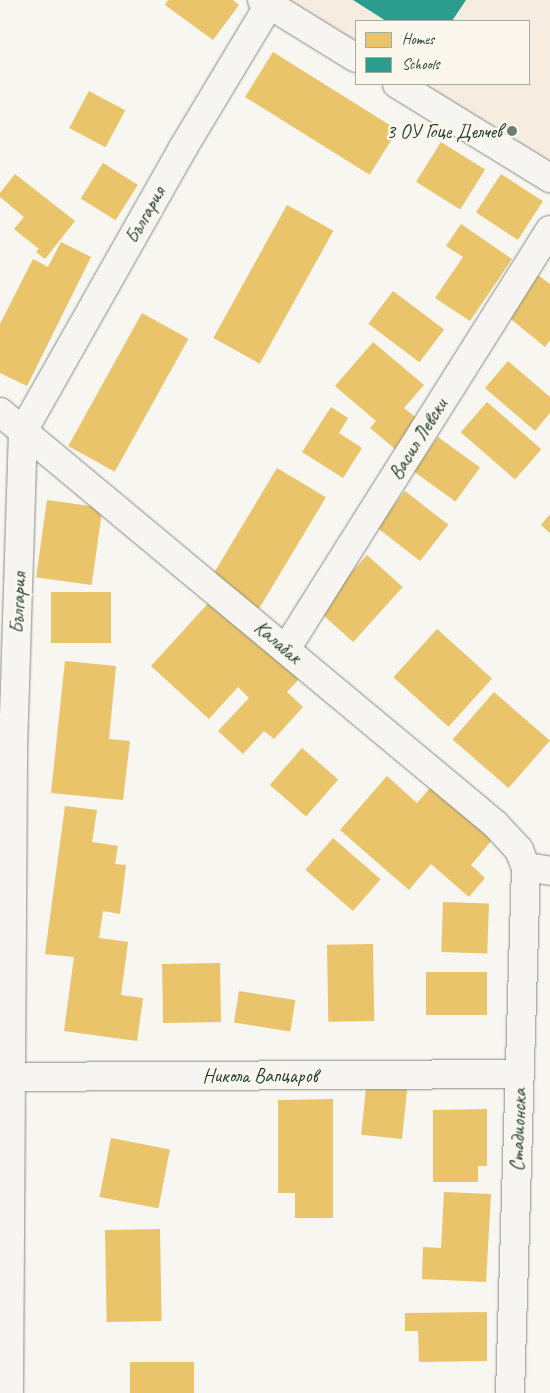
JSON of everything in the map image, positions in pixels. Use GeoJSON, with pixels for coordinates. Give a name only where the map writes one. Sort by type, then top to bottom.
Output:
{"type":"FeatureCollection","features":[{"type":"Feature","properties":{"kind":"street"},"geometry":{"type":"LineString","coordinates":[[268,1],[355,57]]}},
{"type":"Feature","properties":{"kind":"street","name":"България"},"geometry":{"type":"LineString","coordinates":[[9,1393],[5,1077],[6,748],[23,431],[268,1]]}},
{"type":"Feature","properties":{"kind":"street"},"geometry":{"type":"LineString","coordinates":[[399,85],[550,178]]}},
{"type":"Feature","properties":{"kind":"street","name":"Васил Левски"},"geometry":{"type":"LineString","coordinates":[[286,649],[550,230]]}},
{"type":"Feature","properties":{"kind":"street","name":"Калабак"},"geometry":{"type":"LineString","coordinates":[[0,412],[495,824],[538,869]]}},
{"type":"Feature","properties":{"kind":"street","name":"Стадионска"},"geometry":{"type":"LineString","coordinates":[[510,1393],[519,1074],[538,869]]}},
{"type":"Feature","properties":{"kind":"street","name":"Никола Вапцаров"},"geometry":{"type":"LineString","coordinates":[[5,1077],[519,1074]]}},
{"type":"Feature","properties":{"kind":"shaded area","name":"3 ОУ Гоце Делчев"},"geometry":{"type":"Polygon","coordinates":[[[272,0],[550,0],[550,178],[399,85],[530,85],[530,20],[355,20],[355,57],[272,0]]]}},
{"type":"Feature","properties":{"kind":"building: Homes"},"geometry":{"type":"Polygon","coordinates":[[[168,0],[233,0],[239,5],[213,40],[165,5],[168,0]]]}},
{"type":"Feature","properties":{"kind":"building: Homes"},"geometry":{"type":"Polygon","coordinates":[[[273,52],[398,130],[370,175],[245,97],[273,52]]]}},
{"type":"Feature","properties":{"kind":"building: Homes"},"geometry":{"type":"Polygon","coordinates":[[[89,91],[125,110],[105,147],[69,128],[89,91]]]}},
{"type":"Feature","properties":{"kind":"building: Homes"},"geometry":{"type":"Polygon","coordinates":[[[441,142],[485,170],[460,209],[416,182],[441,142]]]}},
{"type":"Feature","properties":{"kind":"building: Homes"},"geometry":{"type":"Polygon","coordinates":[[[103,163],[138,185],[116,220],[81,199],[103,163]]]}},
{"type":"Feature","properties":{"kind":"building: Homes"},"geometry":{"type":"Polygon","coordinates":[[[15,174],[75,221],[45,259],[36,252],[39,249],[14,229],[24,217],[0,197],[0,193],[15,174]]]}},
{"type":"Feature","properties":{"kind":"building: Homes"},"geometry":{"type":"Polygon","coordinates":[[[501,174],[543,201],[518,240],[476,213],[501,174]]]}},
{"type":"Feature","properties":{"kind":"building: Homes"},"geometry":{"type":"Polygon","coordinates":[[[287,205],[333,231],[260,364],[213,338],[287,205]]]}},
{"type":"Feature","properties":{"kind":"building: Homes"},"geometry":{"type":"Polygon","coordinates":[[[461,224],[512,259],[470,321],[435,298],[463,257],[446,246],[461,224]]]}},
{"type":"Feature","properties":{"kind":"building: Homes"},"geometry":{"type":"Polygon","coordinates":[[[61,242],[91,257],[27,386],[0,373],[0,324],[33,259],[48,267],[61,242]]]}},
{"type":"Feature","properties":{"kind":"building: Homes"},"geometry":{"type":"Polygon","coordinates":[[[538,275],[550,284],[550,340],[545,347],[506,315],[538,275]]]}},
{"type":"Feature","properties":{"kind":"building: Homes"},"geometry":{"type":"Polygon","coordinates":[[[393,291],[444,330],[419,362],[368,324],[393,291]]]}},
{"type":"Feature","properties":{"kind":"building: Homes"},"geometry":{"type":"Polygon","coordinates":[[[142,313],[188,339],[115,472],[68,446],[142,313]]]}},
{"type":"Feature","properties":{"kind":"building: Homes"},"geometry":{"type":"Polygon","coordinates":[[[373,342],[424,385],[404,408],[420,421],[395,449],[370,428],[376,421],[335,386],[373,342]]]}},
{"type":"Feature","properties":{"kind":"building: Homes"},"geometry":{"type":"Polygon","coordinates":[[[508,361],[550,397],[550,413],[535,431],[485,388],[508,361]]]}},
{"type":"Feature","properties":{"kind":"building: Homes"},"geometry":{"type":"Polygon","coordinates":[[[487,402],[541,449],[515,479],[461,432],[487,402]]]}},
{"type":"Feature","properties":{"kind":"building: Homes"},"geometry":{"type":"Polygon","coordinates":[[[331,407],[348,418],[339,433],[362,448],[343,478],[302,452],[331,407]]]}},
{"type":"Feature","properties":{"kind":"building: Homes"},"geometry":{"type":"Polygon","coordinates":[[[438,437],[480,468],[455,502],[413,471],[438,437]]]}},
{"type":"Feature","properties":{"kind":"building: Homes"},"geometry":{"type":"Polygon","coordinates":[[[277,468],[326,497],[259,609],[210,579],[277,468]]]}},
{"type":"Feature","properties":{"kind":"building: Homes"},"geometry":{"type":"Polygon","coordinates":[[[405,491],[448,525],[420,561],[377,527],[405,491]]]}},
{"type":"Feature","properties":{"kind":"building: Homes"},"geometry":{"type":"Polygon","coordinates":[[[47,500],[102,508],[92,585],[36,577],[47,500]]]}},
{"type":"Feature","properties":{"kind":"building: Homes"},"geometry":{"type":"Polygon","coordinates":[[[550,514],[550,533],[541,525],[550,514]]]}},
{"type":"Feature","properties":{"kind":"building: Homes"},"geometry":{"type":"Polygon","coordinates":[[[367,555],[403,587],[353,642],[317,610],[367,555]]]}},
{"type":"Feature","properties":{"kind":"building: Homes"},"geometry":{"type":"Polygon","coordinates":[[[51,592],[111,592],[111,643],[51,643],[51,592]]]}},
{"type":"Feature","properties":{"kind":"building: Homes"},"geometry":{"type":"Polygon","coordinates":[[[213,598],[300,678],[287,692],[303,707],[274,739],[264,731],[243,754],[218,731],[249,698],[238,687],[209,719],[151,666],[213,598]]]}},
{"type":"Feature","properties":{"kind":"building: Homes"},"geometry":{"type":"Polygon","coordinates":[[[437,629],[492,679],[448,727],[394,677],[437,629]]]}},
{"type":"Feature","properties":{"kind":"building: Homes"},"geometry":{"type":"Polygon","coordinates":[[[65,661],[116,666],[109,739],[130,741],[123,800],[51,793],[65,661]]]}},
{"type":"Feature","properties":{"kind":"building: Homes"},"geometry":{"type":"Polygon","coordinates":[[[494,692],[550,741],[509,788],[453,740],[494,692]]]}},
{"type":"Feature","properties":{"kind":"building: Homes"},"geometry":{"type":"Polygon","coordinates":[[[302,748],[338,779],[306,816],[270,785],[302,748]]]}},
{"type":"Feature","properties":{"kind":"building: Homes"},"geometry":{"type":"Polygon","coordinates":[[[387,776],[417,803],[436,781],[497,834],[471,865],[485,878],[469,897],[431,864],[409,890],[340,830],[387,776]]]}},
{"type":"Feature","properties":{"kind":"building: Homes"},"geometry":{"type":"Polygon","coordinates":[[[65,806],[97,810],[92,842],[118,846],[115,864],[126,865],[120,914],[103,911],[99,938],[128,942],[121,995],[143,998],[137,1041],[64,1031],[74,957],[45,954],[65,806]]]}},
{"type":"Feature","properties":{"kind":"building: Homes"},"geometry":{"type":"Polygon","coordinates":[[[333,838],[381,879],[353,911],[305,870],[333,838]]]}},
{"type":"Feature","properties":{"kind":"building: Homes"},"geometry":{"type":"Polygon","coordinates":[[[443,902],[489,904],[487,954],[441,952],[443,902]]]}},
{"type":"Feature","properties":{"kind":"building: Homes"},"geometry":{"type":"Polygon","coordinates":[[[373,944],[374,1021],[328,1022],[327,945],[373,944]]]}},
{"type":"Feature","properties":{"kind":"building: Homes"},"geometry":{"type":"Polygon","coordinates":[[[220,963],[221,1022],[163,1023],[162,964],[220,963]]]}},
{"type":"Feature","properties":{"kind":"building: Homes"},"geometry":{"type":"Polygon","coordinates":[[[426,972],[487,972],[487,1015],[426,1015],[426,972]]]}},
{"type":"Feature","properties":{"kind":"building: Homes"},"geometry":{"type":"Polygon","coordinates":[[[239,991],[295,1000],[290,1032],[234,1023],[239,991]]]}},
{"type":"Feature","properties":{"kind":"building: Homes"},"geometry":{"type":"Polygon","coordinates":[[[367,1079],[408,1083],[402,1139],[361,1135],[367,1079]]]}},
{"type":"Feature","properties":{"kind":"building: Homes"},"geometry":{"type":"Polygon","coordinates":[[[333,1099],[333,1218],[295,1218],[295,1193],[278,1193],[278,1100],[333,1099]]]}},
{"type":"Feature","properties":{"kind":"building: Homes"},"geometry":{"type":"Polygon","coordinates":[[[487,1109],[487,1166],[478,1166],[478,1182],[433,1182],[433,1110],[487,1109]]]}},
{"type":"Feature","properties":{"kind":"building: Homes"},"geometry":{"type":"Polygon","coordinates":[[[111,1138],[170,1149],[158,1208],[100,1197],[111,1138]]]}},
{"type":"Feature","properties":{"kind":"building: Homes"},"geometry":{"type":"Polygon","coordinates":[[[444,1192],[491,1194],[486,1282],[422,1279],[423,1247],[441,1248],[444,1192]]]}},
{"type":"Feature","properties":{"kind":"building: Homes"},"geometry":{"type":"Polygon","coordinates":[[[160,1229],[162,1321],[107,1322],[105,1230],[160,1229]]]}},
{"type":"Feature","properties":{"kind":"building: Homes"},"geometry":{"type":"Polygon","coordinates":[[[487,1312],[487,1361],[419,1362],[418,1331],[405,1331],[405,1313],[487,1312]]]}},
{"type":"Feature","properties":{"kind":"building: Homes"},"geometry":{"type":"Polygon","coordinates":[[[130,1362],[194,1362],[194,1393],[130,1393],[130,1362]]]}},
{"type":"Feature","properties":{"kind":"building: Schools"},"geometry":{"type":"Polygon","coordinates":[[[353,0],[466,0],[453,20],[384,20],[353,0]]]}},
{"type":"Feature","properties":{"kind":"place","name":"3 ОУ Гоце Делчев"},"geometry":{"type":"Point","coordinates":[512,131]}}]}
